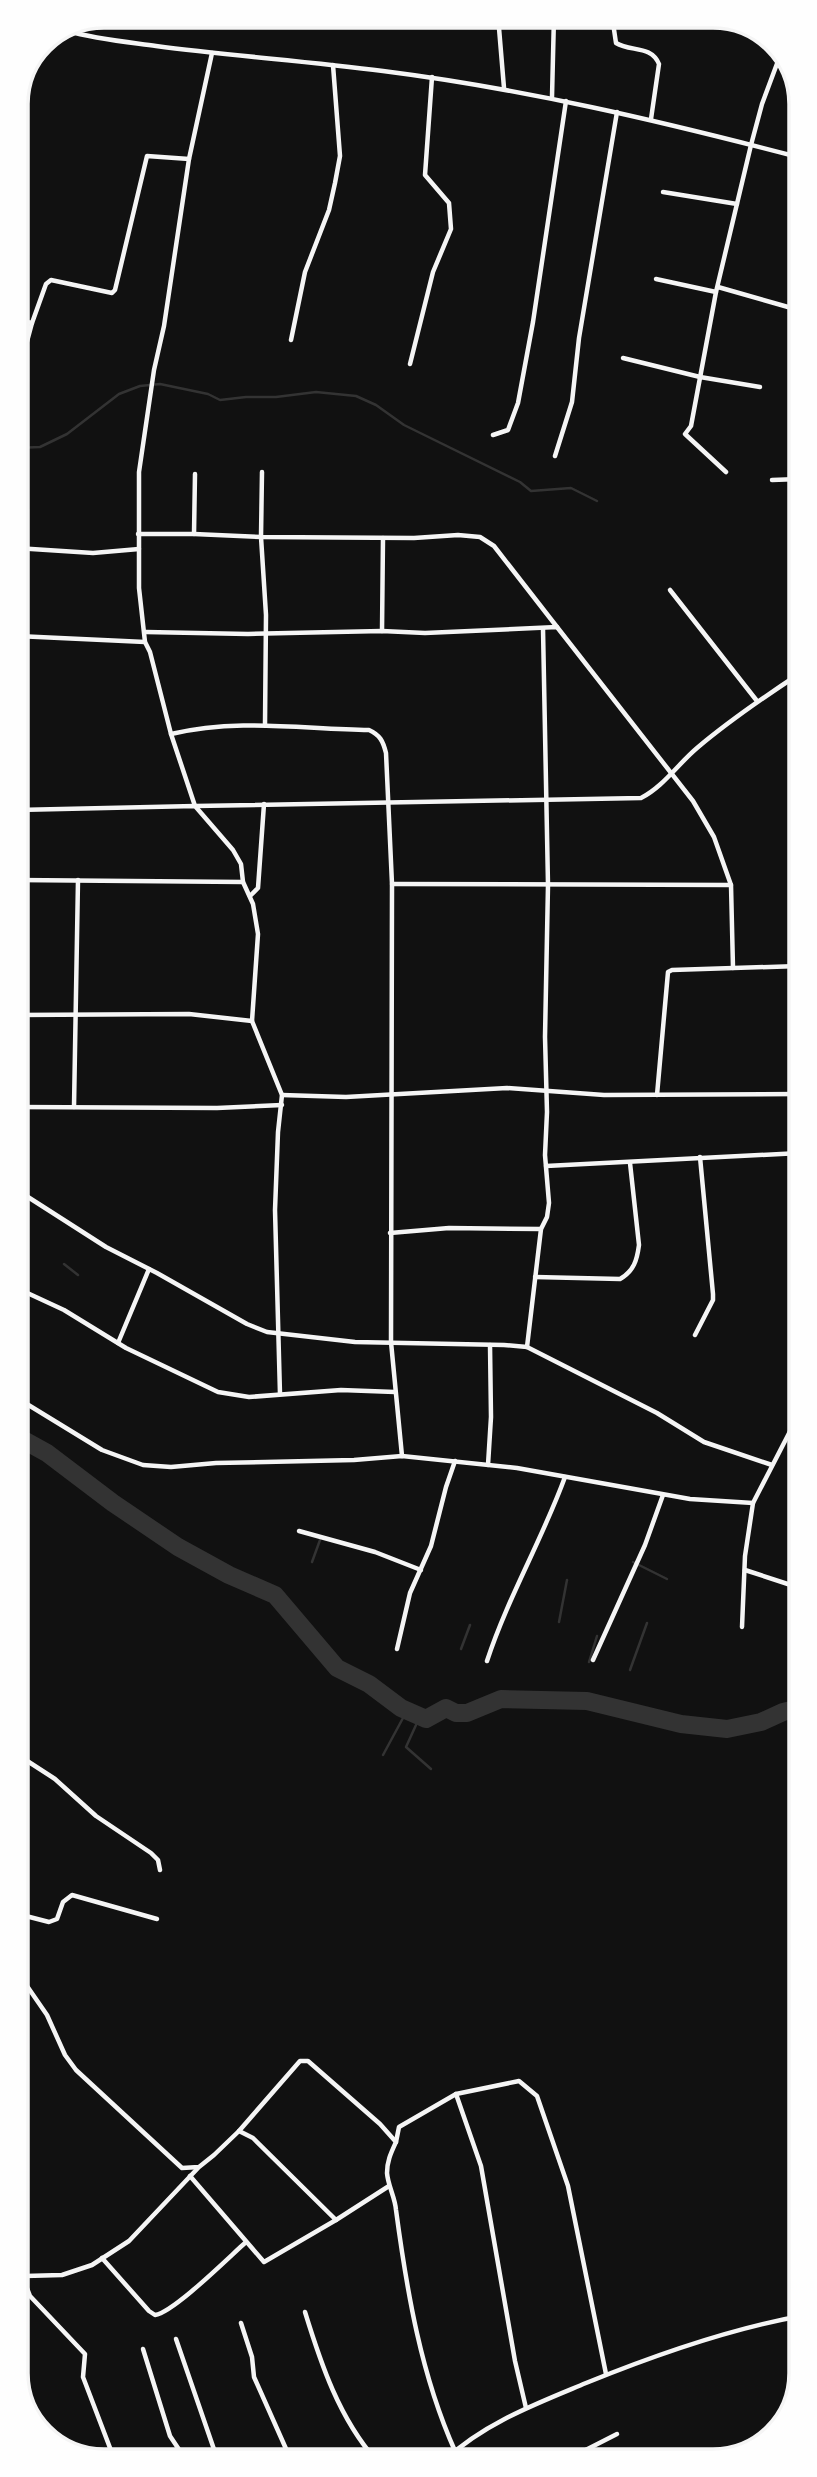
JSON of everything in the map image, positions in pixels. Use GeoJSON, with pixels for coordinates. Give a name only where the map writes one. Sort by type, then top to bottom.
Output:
{"type":"FeatureCollection","features":[{"type":"Feature","properties":{"kind":"street"},"geometry":{"type":"LineString","coordinates":[[499,28],[504,88]]}},
{"type":"Feature","properties":{"kind":"street"},"geometry":{"type":"LineString","coordinates":[[552,97],[554,28]]}},
{"type":"Feature","properties":{"kind":"street"},"geometry":{"type":"LineString","coordinates":[[614,28],[616,43],[620,46],[649,51],[657,57],[659,64],[651,119]]}},
{"type":"Feature","properties":{"kind":"street"},"geometry":{"type":"LineString","coordinates":[[79,33],[212,53],[333,65],[504,88],[651,119],[789,155]]}},
{"type":"Feature","properties":{"kind":"street"},"geometry":{"type":"LineString","coordinates":[[212,53],[189,159],[139,472],[139,588],[145,642],[195,806],[233,850],[241,864],[243,882],[253,904],[258,934],[252,1021],[282,1095],[275,1210],[280,1394]]}},
{"type":"Feature","properties":{"kind":"street"},"geometry":{"type":"LineString","coordinates":[[726,472],[685,435],[691,426],[717,290],[751,145],[777,64]]}},
{"type":"Feature","properties":{"kind":"street"},"geometry":{"type":"LineString","coordinates":[[290,340],[305,272],[329,210],[340,156],[333,65]]}},
{"type":"Feature","properties":{"kind":"street"},"geometry":{"type":"LineString","coordinates":[[410,363],[433,272],[451,229],[449,203],[425,175],[432,77]]}},
{"type":"Feature","properties":{"kind":"street"},"geometry":{"type":"LineString","coordinates":[[493,435],[508,430],[518,403],[537,303],[566,101]]}},
{"type":"Feature","properties":{"kind":"street"},"geometry":{"type":"LineString","coordinates":[[555,456],[572,402],[579,338],[617,112]]}},
{"type":"Feature","properties":{"kind":"street"},"geometry":{"type":"LineString","coordinates":[[28,338],[46,284],[51,280],[107,293],[115,290],[147,156],[189,159]]}},
{"type":"Feature","properties":{"kind":"street"},"geometry":{"type":"LineString","coordinates":[[663,192],[737,204]]}},
{"type":"Feature","properties":{"kind":"street"},"geometry":{"type":"LineString","coordinates":[[656,279],[788,307]]}},
{"type":"Feature","properties":{"kind":"street"},"geometry":{"type":"LineString","coordinates":[[28,322],[32,323]]}},
{"type":"Feature","properties":{"kind":"street"},"geometry":{"type":"LineString","coordinates":[[622,358],[700,377],[760,387]]}},
{"type":"Feature","properties":{"kind":"street"},"geometry":{"type":"LineString","coordinates":[[262,472],[265,724]]}},
{"type":"Feature","properties":{"kind":"street"},"geometry":{"type":"LineString","coordinates":[[194,534],[195,474]]}},
{"type":"Feature","properties":{"kind":"street"},"geometry":{"type":"LineString","coordinates":[[772,480],[789,479]]}},
{"type":"Feature","properties":{"kind":"street"},"geometry":{"type":"LineString","coordinates":[[138,534],[383,538],[458,535],[486,540],[494,546],[693,801],[714,837],[731,885],[733,968]]}},
{"type":"Feature","properties":{"kind":"street"},"geometry":{"type":"LineString","coordinates":[[382,631],[383,538]]}},
{"type":"Feature","properties":{"kind":"street"},"geometry":{"type":"LineString","coordinates":[[28,549],[93,553],[139,549]]}},
{"type":"Feature","properties":{"kind":"street"},"geometry":{"type":"LineString","coordinates":[[670,590],[757,701]]}},
{"type":"Feature","properties":{"kind":"street"},"geometry":{"type":"LineString","coordinates":[[145,632],[425,633],[557,627]]}},
{"type":"Feature","properties":{"kind":"street"},"geometry":{"type":"LineString","coordinates":[[527,1348],[541,1229],[547,1217],[549,1203],[546,1166],[548,885],[543,628]]}},
{"type":"Feature","properties":{"kind":"street"},"geometry":{"type":"LineString","coordinates":[[28,637],[145,642]]}},
{"type":"Feature","properties":{"kind":"street"},"geometry":{"type":"LineString","coordinates":[[28,810],[641,798],[659,787],[670,772],[697,748],[757,701],[789,680]]}},
{"type":"Feature","properties":{"kind":"street"},"geometry":{"type":"LineString","coordinates":[[171,734],[210,727],[265,724],[374,732],[384,743],[392,884],[391,1342],[402,1456]]}},
{"type":"Feature","properties":{"kind":"street"},"geometry":{"type":"LineString","coordinates":[[250,896],[258,888],[264,804]]}},
{"type":"Feature","properties":{"kind":"street"},"geometry":{"type":"LineString","coordinates":[[28,880],[243,882]]}},
{"type":"Feature","properties":{"kind":"street"},"geometry":{"type":"LineString","coordinates":[[74,1107],[78,1015],[75,983],[78,880]]}},
{"type":"Feature","properties":{"kind":"street"},"geometry":{"type":"LineString","coordinates":[[392,884],[731,885]]}},
{"type":"Feature","properties":{"kind":"street"},"geometry":{"type":"LineString","coordinates":[[657,1096],[667,977],[672,970],[789,966]]}},
{"type":"Feature","properties":{"kind":"street"},"geometry":{"type":"LineString","coordinates":[[28,1015],[189,1014],[252,1021]]}},
{"type":"Feature","properties":{"kind":"street"},"geometry":{"type":"LineString","coordinates":[[282,1095],[315,1098],[507,1088],[604,1095],[789,1094]]}},
{"type":"Feature","properties":{"kind":"street"},"geometry":{"type":"LineString","coordinates":[[28,1107],[217,1108],[282,1105]]}},
{"type":"Feature","properties":{"kind":"street"},"geometry":{"type":"LineString","coordinates":[[546,1166],[789,1153]]}},
{"type":"Feature","properties":{"kind":"street"},"geometry":{"type":"LineString","coordinates":[[695,1335],[713,1300],[700,1157]]}},
{"type":"Feature","properties":{"kind":"street"},"geometry":{"type":"LineString","coordinates":[[534,1277],[620,1279],[628,1274],[637,1258],[639,1245],[630,1163]]}},
{"type":"Feature","properties":{"kind":"street"},"geometry":{"type":"LineString","coordinates":[[28,1197],[106,1247],[247,1324],[277,1334],[345,1341],[527,1348],[657,1413],[704,1442],[772,1465]]}},
{"type":"Feature","properties":{"kind":"street"},"geometry":{"type":"LineString","coordinates":[[390,1233],[449,1228],[541,1229]]}},
{"type":"Feature","properties":{"kind":"street"},"geometry":{"type":"LineString","coordinates":[[118,1343],[149,1269]]}},
{"type":"Feature","properties":{"kind":"street"},"geometry":{"type":"LineString","coordinates":[[28,1293],[64,1310],[118,1343],[218,1392],[249,1397],[341,1390],[395,1392]]}},
{"type":"Feature","properties":{"kind":"street"},"geometry":{"type":"LineString","coordinates":[[488,1465],[491,1417],[490,1345]]}},
{"type":"Feature","properties":{"kind":"street"},"geometry":{"type":"LineString","coordinates":[[28,1404],[102,1450],[143,1465],[171,1467],[402,1456],[565,1476],[690,1499],[752,1503]]}},
{"type":"Feature","properties":{"kind":"street"},"geometry":{"type":"LineString","coordinates":[[742,1627],[752,1503],[789,1433]]}},
{"type":"Feature","properties":{"kind":"street"},"geometry":{"type":"LineString","coordinates":[[397,1649],[410,1593],[432,1546],[455,1461]]}},
{"type":"Feature","properties":{"kind":"street"},"geometry":{"type":"LineString","coordinates":[[487,1661],[500,1622],[556,1502],[565,1476]]}},
{"type":"Feature","properties":{"kind":"street"},"geometry":{"type":"LineString","coordinates":[[593,1660],[645,1545],[663,1494]]}},
{"type":"Feature","properties":{"kind":"street"},"geometry":{"type":"LineString","coordinates":[[299,1531],[375,1552],[421,1570]]}},
{"type":"Feature","properties":{"kind":"street"},"geometry":{"type":"LineString","coordinates":[[745,1570],[789,1584]]}},
{"type":"Feature","properties":{"kind":"street"},"geometry":{"type":"LineString","coordinates":[[28,1761],[55,1779],[96,1816],[151,1853],[158,1860],[160,1870]]}},
{"type":"Feature","properties":{"kind":"street"},"geometry":{"type":"LineString","coordinates":[[28,1917],[49,1922],[57,1919],[67,1897],[72,1895],[157,1919]]}},
{"type":"Feature","properties":{"kind":"street"},"geometry":{"type":"LineString","coordinates":[[28,1986],[47,2015],[65,2055],[76,2070],[140,2127],[177,2165],[182,2168],[199,2167]]}},
{"type":"Feature","properties":{"kind":"street"},"geometry":{"type":"LineString","coordinates":[[28,2276],[62,2275],[92,2265],[129,2241],[199,2167],[239,2131],[300,2061],[308,2061],[380,2124],[396,2142]]}},
{"type":"Feature","properties":{"kind":"street"},"geometry":{"type":"LineString","coordinates":[[454,2449],[445,2429],[417,2340],[401,2254],[396,2206],[387,2173],[389,2157],[399,2127],[456,2094],[519,2081],[537,2096],[568,2186],[606,2374]]}},
{"type":"Feature","properties":{"kind":"street"},"geometry":{"type":"LineString","coordinates":[[456,2094],[481,2166],[515,2361],[526,2408]]}},
{"type":"Feature","properties":{"kind":"street"},"geometry":{"type":"LineString","coordinates":[[239,2131],[253,2137],[336,2220]]}},
{"type":"Feature","properties":{"kind":"street"},"geometry":{"type":"LineString","coordinates":[[190,2176],[264,2262],[389,2186]]}},
{"type":"Feature","properties":{"kind":"street"},"geometry":{"type":"LineString","coordinates":[[102,2258],[155,2315],[179,2301],[246,2242]]}},
{"type":"Feature","properties":{"kind":"street"},"geometry":{"type":"LineString","coordinates":[[28,2292],[85,2354],[83,2377],[110,2449]]}},
{"type":"Feature","properties":{"kind":"street"},"geometry":{"type":"LineString","coordinates":[[305,2312],[330,2384],[356,2434],[368,2449]]}},
{"type":"Feature","properties":{"kind":"street"},"geometry":{"type":"LineString","coordinates":[[458,2449],[526,2408],[606,2374],[755,2325],[789,2318]]}},
{"type":"Feature","properties":{"kind":"street"},"geometry":{"type":"LineString","coordinates":[[241,2323],[252,2357],[254,2376],[286,2449]]}},
{"type":"Feature","properties":{"kind":"street"},"geometry":{"type":"LineString","coordinates":[[176,2339],[214,2449]]}},
{"type":"Feature","properties":{"kind":"street"},"geometry":{"type":"LineString","coordinates":[[143,2349],[170,2436],[179,2449]]}},
{"type":"Feature","properties":{"kind":"street"},"geometry":{"type":"LineString","coordinates":[[588,2449],[617,2434]]}},
{"type":"Feature","properties":{"kind":"waterway"},"geometry":{"type":"LineString","coordinates":[[28,448],[40,447],[67,434],[119,394],[140,386],[160,384],[208,394],[220,400],[316,392],[356,396],[376,405],[404,425],[520,482],[531,491],[571,488],[597,501]]}},
{"type":"Feature","properties":{"kind":"waterway"},"geometry":{"type":"LineString","coordinates":[[64,1264],[78,1275]]}},
{"type":"Feature","properties":{"kind":"waterway"},"geometry":{"type":"LineString","coordinates":[[28,1443],[47,1453],[113,1503],[178,1547],[229,1575],[275,1595],[337,1668],[369,1684],[401,1708],[426,1719],[446,1708],[456,1713],[467,1713],[501,1699],[587,1701],[681,1724],[727,1729],[761,1722],[789,1711]]}},
{"type":"Feature","properties":{"kind":"waterway"},"geometry":{"type":"LineString","coordinates":[[312,1562],[320,1540]]}},
{"type":"Feature","properties":{"kind":"waterway"},"geometry":{"type":"LineString","coordinates":[[633,1562],[667,1579]]}},
{"type":"Feature","properties":{"kind":"waterway"},"geometry":{"type":"LineString","coordinates":[[559,1622],[567,1580]]}},
{"type":"Feature","properties":{"kind":"waterway"},"geometry":{"type":"LineString","coordinates":[[630,1670],[647,1623]]}},
{"type":"Feature","properties":{"kind":"waterway"},"geometry":{"type":"LineString","coordinates":[[461,1649],[470,1625]]}},
{"type":"Feature","properties":{"kind":"waterway"},"geometry":{"type":"LineString","coordinates":[[589,1662],[597,1636]]}},
{"type":"Feature","properties":{"kind":"waterway"},"geometry":{"type":"LineString","coordinates":[[383,1755],[403,1718]]}},
{"type":"Feature","properties":{"kind":"waterway"},"geometry":{"type":"LineString","coordinates":[[416,1725],[406,1747],[431,1769]]}}]}
